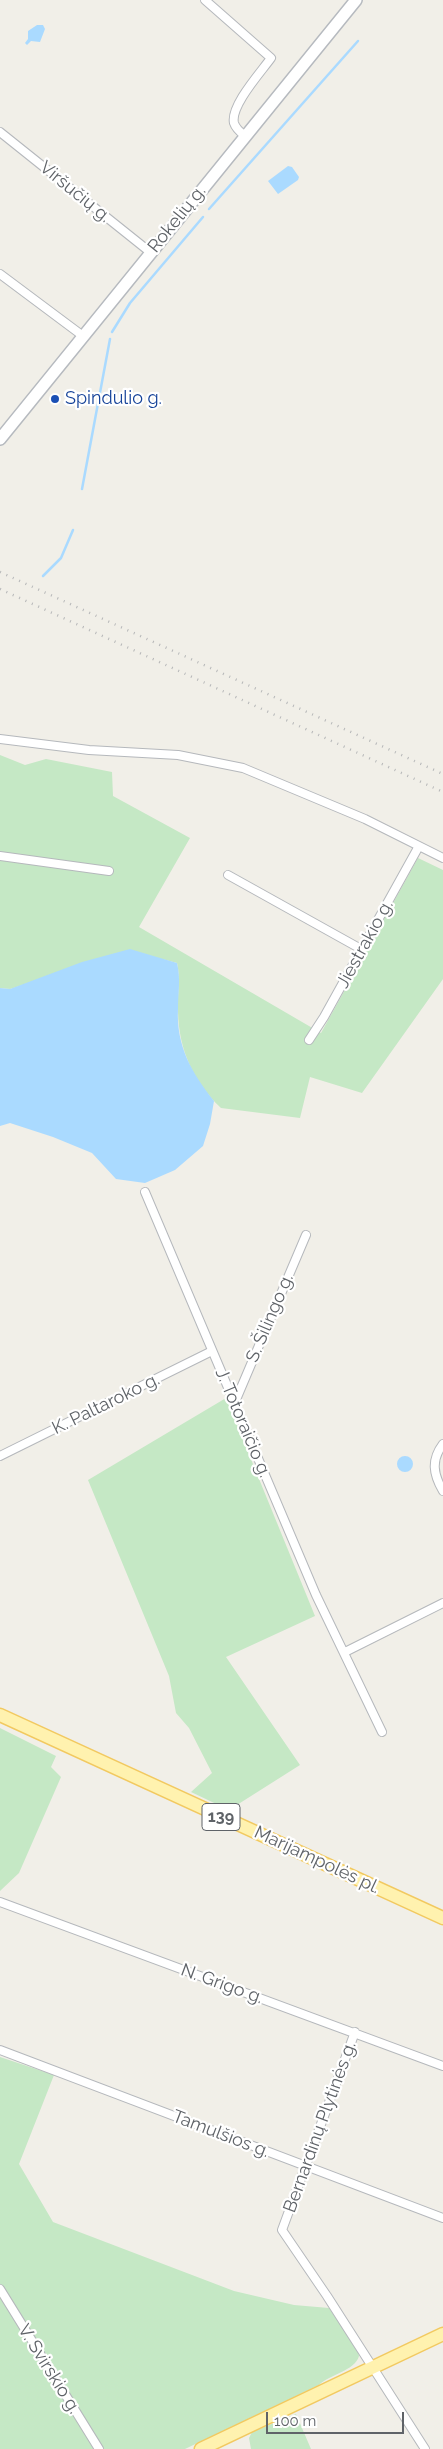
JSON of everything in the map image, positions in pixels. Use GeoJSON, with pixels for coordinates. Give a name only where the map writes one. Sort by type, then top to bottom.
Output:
{"type":"FeatureCollection","features":[{"type":"Feature","properties":{"kind":"main road","name":"Rokelių g."},"geometry":{"type":"LineString","coordinates":[[0,440],[244,135],[356,0]]}},
{"type":"Feature","properties":{"kind":"main road","name":"Marijampolės pl."},"geometry":{"type":"LineString","coordinates":[[0,1715],[443,1918]]}},
{"type":"Feature","properties":{"kind":"main road"},"geometry":{"type":"LineString","coordinates":[[201,2449],[443,2334]]}},
{"type":"Feature","properties":{"kind":"street"},"geometry":{"type":"LineString","coordinates":[[205,0],[271,58],[238,104],[234,123],[237,129],[244,135]]}},
{"type":"Feature","properties":{"kind":"street","name":"Viršučių g."},"geometry":{"type":"LineString","coordinates":[[0,132],[150,252]]}},
{"type":"Feature","properties":{"kind":"street"},"geometry":{"type":"LineString","coordinates":[[0,274],[83,336]]}},
{"type":"Feature","properties":{"kind":"street"},"geometry":{"type":"LineString","coordinates":[[0,739],[89,750],[178,755],[243,768],[365,819],[443,858]]}},
{"type":"Feature","properties":{"kind":"street","name":"Jiestrakio g."},"geometry":{"type":"LineString","coordinates":[[309,1040],[324,1017],[419,846]]}},
{"type":"Feature","properties":{"kind":"street"},"geometry":{"type":"LineString","coordinates":[[0,856],[109,870]]}},
{"type":"Feature","properties":{"kind":"street"},"geometry":{"type":"LineString","coordinates":[[228,875],[361,949]]}},
{"type":"Feature","properties":{"kind":"street","name":"J. Totoraičio g."},"geometry":{"type":"LineString","coordinates":[[145,1192],[316,1594],[382,1732]]}},
{"type":"Feature","properties":{"kind":"street","name":"S. Šilingo g."},"geometry":{"type":"LineString","coordinates":[[235,1402],[306,1235]]}},
{"type":"Feature","properties":{"kind":"street","name":"K. Paltaroko g."},"geometry":{"type":"LineString","coordinates":[[0,1456],[212,1351]]}},
{"type":"Feature","properties":{"kind":"street"},"geometry":{"type":"LineString","coordinates":[[443,1444],[436,1453],[433,1466],[443,1491]]}},
{"type":"Feature","properties":{"kind":"street"},"geometry":{"type":"LineString","coordinates":[[344,1652],[443,1603]]}},
{"type":"Feature","properties":{"kind":"street","name":"N. Grigo g."},"geometry":{"type":"LineString","coordinates":[[0,1902],[443,2066]]}},
{"type":"Feature","properties":{"kind":"street","name":"Bernardinų Plytinės g."},"geometry":{"type":"LineString","coordinates":[[355,2032],[282,2230],[425,2449]]}},
{"type":"Feature","properties":{"kind":"street","name":"Tamulšios g."},"geometry":{"type":"LineString","coordinates":[[0,2050],[443,2218]]}},
{"type":"Feature","properties":{"kind":"street","name":"V. Svirskio g."},"geometry":{"type":"LineString","coordinates":[[0,2289],[99,2449]]}},
{"type":"Feature","properties":{"kind":"green space"},"geometry":{"type":"Polygon","coordinates":[[[0,755],[25,765],[46,759],[112,772],[113,796],[190,838],[139,927],[321,1033],[418,858],[443,870],[443,979],[362,1093],[310,1077],[300,1118],[221,1108],[195,1076],[181,1039],[177,963],[162,959],[36,981],[10,989],[0,988],[0,755]]]}},
{"type":"Feature","properties":{"kind":"green space"},"geometry":{"type":"Polygon","coordinates":[[[226,1398],[315,1616],[226,1657],[300,1765],[229,1810],[191,1792],[212,1773],[189,1728],[176,1713],[169,1676],[88,1480],[226,1398]]]}},
{"type":"Feature","properties":{"kind":"green space"},"geometry":{"type":"Polygon","coordinates":[[[0,1728],[56,1756],[51,1767],[61,1777],[19,1873],[0,1891],[0,1728]]]}},
{"type":"Feature","properties":{"kind":"green space"},"geometry":{"type":"Polygon","coordinates":[[[0,2057],[54,2075],[19,2164],[53,2222],[234,2291],[294,2305],[329,2308],[358,2351],[357,2361],[319,2385],[185,2449],[0,2449],[0,2057]]]}},
{"type":"Feature","properties":{"kind":"green space"},"geometry":{"type":"Polygon","coordinates":[[[296,2414],[311,2449],[251,2449],[249,2438],[252,2432],[296,2414]]]}},
{"type":"Feature","properties":{"kind":"water"},"geometry":{"type":"Polygon","coordinates":[[[37,25],[43,25],[45,29],[40,42],[31,41],[27,45],[25,43],[28,39],[28,31],[37,25]]]}},
{"type":"Feature","properties":{"kind":"water"},"geometry":{"type":"Polygon","coordinates":[[[288,166],[292,167],[299,177],[298,180],[278,194],[268,181],[288,166]]]}},
{"type":"Feature","properties":{"kind":"water"},"geometry":{"type":"Polygon","coordinates":[[[130,949],[177,963],[179,980],[178,1022],[183,1047],[192,1069],[214,1101],[210,1124],[203,1146],[175,1170],[145,1183],[116,1179],[92,1153],[53,1137],[10,1123],[0,1126],[0,988],[10,989],[82,962],[130,949]]]}},
{"type":"Feature","properties":{"kind":"water"},"geometry":{"type":"Polygon","coordinates":[[[402,1456],[408,1456],[413,1461],[411,1470],[402,1472],[397,1467],[397,1461],[402,1456]]]}},
{"type":"Feature","properties":{"kind":"waterway"},"geometry":{"type":"LineString","coordinates":[[209,209],[358,41]]}},
{"type":"Feature","properties":{"kind":"waterway"},"geometry":{"type":"LineString","coordinates":[[112,332],[130,303],[203,217]]}},
{"type":"Feature","properties":{"kind":"waterway"},"geometry":{"type":"LineString","coordinates":[[82,489],[110,339]]}},
{"type":"Feature","properties":{"kind":"waterway"},"geometry":{"type":"LineString","coordinates":[[43,576],[61,558],[73,530]]}},
{"type":"Feature","properties":{"kind":"railway"},"geometry":{"type":"LineString","coordinates":[[0,572],[443,774]]}},
{"type":"Feature","properties":{"kind":"railway"},"geometry":{"type":"LineString","coordinates":[[0,589],[443,792]]}},
{"type":"Feature","properties":{"kind":"place","name":"Spindulio g."},"geometry":{"type":"Point","coordinates":[55,399]}}]}
